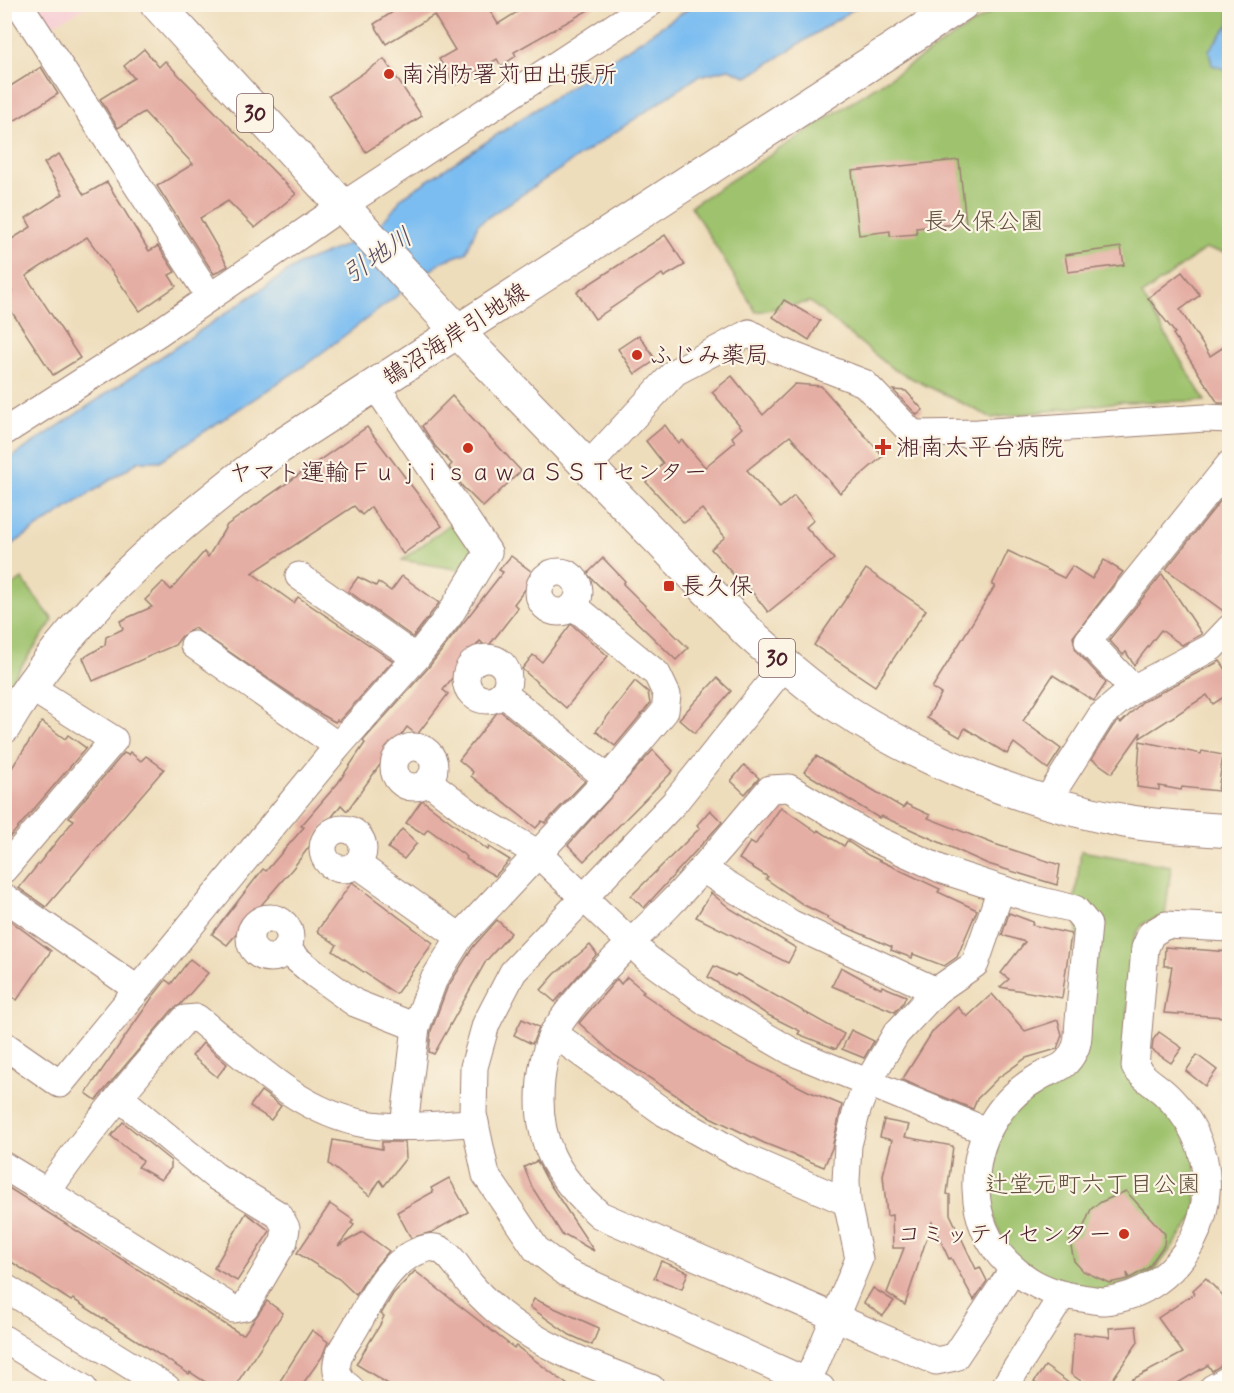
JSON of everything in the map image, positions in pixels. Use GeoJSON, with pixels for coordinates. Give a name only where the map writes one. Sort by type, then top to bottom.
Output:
{"type":"FeatureCollection","features":[{"type":"Feature","properties":{"kind":"main road","name":"30"},"geometry":{"type":"LineString","coordinates":[[158,4],[459,332],[750,634],[785,665],[838,706],[893,738],[961,772],[1047,801],[1126,821],[1230,831]]}},
{"type":"Feature","properties":{"kind":"main road","name":"鵠沼海岸引地線"},"geometry":{"type":"LineString","coordinates":[[4,727],[73,632],[142,557],[200,506],[278,448],[962,4]]}},
{"type":"Feature","properties":{"kind":"street"},"geometry":{"type":"LineString","coordinates":[[19,4],[210,297]]}},
{"type":"Feature","properties":{"kind":"street"},"geometry":{"type":"LineString","coordinates":[[4,432],[210,297],[348,213],[649,4]]}},
{"type":"Feature","properties":{"kind":"street"},"geometry":{"type":"LineString","coordinates":[[588,466],[675,372],[749,333],[778,350],[864,383],[913,434],[978,433],[1205,418],[1230,419]]}},
{"type":"Feature","properties":{"kind":"street"},"geometry":{"type":"LineString","coordinates":[[4,1045],[60,1084],[338,746],[416,658],[449,616],[488,552],[375,385]]}},
{"type":"Feature","properties":{"kind":"street"},"geometry":{"type":"LineString","coordinates":[[1133,689],[1088,641],[1230,464]]}},
{"type":"Feature","properties":{"kind":"street"},"geometry":{"type":"LineString","coordinates":[[299,576],[416,658]]}},
{"type":"Feature","properties":{"kind":"street"},"geometry":{"type":"LineString","coordinates":[[404,1126],[416,1027],[433,981],[460,937],[608,779],[665,711],[667,695],[657,674],[574,606]]}},
{"type":"Feature","properties":{"kind":"street"},"geometry":{"type":"LineString","coordinates":[[1047,801],[1101,716],[1133,689],[1172,666],[1212,647],[1230,628]]}},
{"type":"Feature","properties":{"kind":"street"},"geometry":{"type":"LineString","coordinates":[[194,645],[338,746]]}},
{"type":"Feature","properties":{"kind":"street"},"geometry":{"type":"LineString","coordinates":[[785,665],[674,803],[513,972],[486,1024],[474,1067],[475,1123],[486,1175],[536,1249],[567,1273],[810,1386],[835,1316],[859,1259],[847,1202],[848,1145],[857,1110],[868,1082],[896,1034],[936,991],[975,964],[1000,889]]}},
{"type":"Feature","properties":{"kind":"street"},"geometry":{"type":"LineString","coordinates":[[4,869],[114,740],[32,688]]}},
{"type":"Feature","properties":{"kind":"street"},"geometry":{"type":"LineString","coordinates":[[503,693],[608,779]]}},
{"type":"Feature","properties":{"kind":"street"},"geometry":{"type":"LineString","coordinates":[[429,782],[472,814],[537,853],[648,959],[708,1003],[791,1051],[986,1131]]}},
{"type":"Feature","properties":{"kind":"street"},"geometry":{"type":"LineString","coordinates":[[1013,1270],[954,1357],[936,1361],[600,1215],[576,1194],[545,1145],[539,1100],[543,1063],[553,1033],[586,990],[702,869],[770,789],[789,788],[873,838],[943,870],[1000,889],[1075,909],[1088,925],[1076,1050],[1062,1069],[1040,1076],[1008,1100],[986,1131],[977,1159],[978,1212],[988,1240],[1013,1270],[1035,1284],[1062,1296],[1103,1301],[1131,1294],[1162,1278],[1188,1248],[1218,1207],[1195,1133],[1178,1107],[1162,1091],[1144,1079],[1135,1067],[1135,1048],[1145,948],[1151,934],[1166,925],[1230,928]]}},
{"type":"Feature","properties":{"kind":"street"},"geometry":{"type":"LineString","coordinates":[[357,864],[460,937]]}},
{"type":"Feature","properties":{"kind":"street"},"geometry":{"type":"LineString","coordinates":[[702,869],[792,924],[936,991]]}},
{"type":"Feature","properties":{"kind":"street"},"geometry":{"type":"LineString","coordinates":[[4,897],[137,990]]}},
{"type":"Feature","properties":{"kind":"street"},"geometry":{"type":"LineString","coordinates":[[286,950],[355,1003],[416,1027]]}},
{"type":"Feature","properties":{"kind":"street"},"geometry":{"type":"LineString","coordinates":[[47,1192],[84,1139],[185,1019],[197,1018],[297,1098],[331,1115],[366,1124],[404,1126],[475,1123]]}},
{"type":"Feature","properties":{"kind":"street"},"geometry":{"type":"LineString","coordinates":[[553,1033],[665,1113],[745,1158],[847,1202]]}},
{"type":"Feature","properties":{"kind":"street"},"geometry":{"type":"LineString","coordinates":[[4,1166],[233,1309],[245,1307],[284,1241],[286,1228],[279,1215],[215,1176],[119,1097]]}},
{"type":"Feature","properties":{"kind":"street"},"geometry":{"type":"LineString","coordinates":[[350,1389],[340,1381],[336,1369],[339,1353],[389,1271],[405,1258],[429,1248],[438,1248],[448,1255],[472,1287],[520,1329],[553,1349],[651,1389]]}},
{"type":"Feature","properties":{"kind":"street"},"geometry":{"type":"LineString","coordinates":[[4,1287],[167,1389]]}},
{"type":"Feature","properties":{"kind":"street"},"geometry":{"type":"LineString","coordinates":[[1004,1389],[1062,1296]]}},
{"type":"Feature","properties":{"kind":"street"},"geometry":{"type":"LineString","coordinates":[[4,1339],[83,1389]]}},
{"type":"Feature","properties":{"kind":"shaded area"},"geometry":{"type":"Polygon","coordinates":[[[25,5],[92,5],[43,29],[25,5]]]}},
{"type":"Feature","properties":{"kind":"green space","name":"長久保公園"},"geometry":{"type":"Polygon","coordinates":[[[1002,5],[1229,5],[1229,253],[1205,249],[1142,295],[1205,401],[1120,402],[992,418],[893,369],[810,302],[756,312],[691,206],[1002,5]]]}},
{"type":"Feature","properties":{"kind":"green space"},"geometry":{"type":"Polygon","coordinates":[[[453,522],[474,549],[461,570],[402,560],[453,522]]]}},
{"type":"Feature","properties":{"kind":"green space"},"geometry":{"type":"Polygon","coordinates":[[[22,579],[53,620],[5,690],[5,591],[22,579]]]}},
{"type":"Feature","properties":{"kind":"green space","name":"辻堂元町六丁目公園"},"geometry":{"type":"Polygon","coordinates":[[[1081,851],[1171,866],[1165,916],[1144,923],[1135,936],[1124,1046],[1168,1107],[1195,1154],[1196,1215],[1152,1274],[1102,1292],[1048,1283],[1010,1256],[988,1203],[992,1147],[1013,1113],[1041,1089],[1074,1074],[1081,1066],[1086,1054],[1075,899],[1081,851]]]}},
{"type":"Feature","properties":{"kind":"water","name":"引地川"},"geometry":{"type":"Polygon","coordinates":[[[694,5],[860,5],[748,77],[729,69],[699,76],[478,224],[466,253],[443,261],[307,364],[160,461],[139,461],[5,549],[5,462],[299,264],[342,247],[370,232],[382,222],[401,198],[694,5]]]}},
{"type":"Feature","properties":{"kind":"water"},"geometry":{"type":"Polygon","coordinates":[[[1229,24],[1229,71],[1212,65],[1209,50],[1229,24]]]}},
{"type":"Feature","properties":{"kind":"building"},"geometry":{"type":"Polygon","coordinates":[[[405,4],[486,4],[498,24],[530,4],[599,4],[514,52],[516,56],[501,66],[497,59],[455,85],[439,59],[455,50],[434,15],[386,44],[374,24],[405,4]]]}},
{"type":"Feature","properties":{"kind":"building"},"geometry":{"type":"Polygon","coordinates":[[[144,49],[159,67],[165,61],[296,194],[255,228],[228,201],[200,218],[228,266],[214,274],[157,186],[193,164],[144,112],[118,128],[100,99],[134,78],[124,66],[144,49]]]}},
{"type":"Feature","properties":{"kind":"building"},"geometry":{"type":"Polygon","coordinates":[[[384,59],[422,116],[366,152],[329,96],[384,59]]]}},
{"type":"Feature","properties":{"kind":"building"},"geometry":{"type":"Polygon","coordinates":[[[41,67],[58,94],[4,127],[4,90],[41,67]]]}},
{"type":"Feature","properties":{"kind":"building"},"geometry":{"type":"Polygon","coordinates":[[[59,154],[84,195],[107,182],[149,251],[158,246],[175,272],[169,275],[176,286],[140,311],[87,237],[26,276],[80,358],[53,375],[4,300],[4,296],[12,291],[4,279],[4,244],[31,227],[26,218],[63,194],[44,163],[59,154]]]}},
{"type":"Feature","properties":{"kind":"building"},"geometry":{"type":"Polygon","coordinates":[[[959,160],[966,223],[916,228],[917,234],[890,236],[890,231],[859,235],[852,171],[959,160]]]}},
{"type":"Feature","properties":{"kind":"building"},"geometry":{"type":"Polygon","coordinates":[[[665,235],[685,265],[664,277],[662,274],[595,319],[577,292],[665,235]]]}},
{"type":"Feature","properties":{"kind":"building"},"geometry":{"type":"Polygon","coordinates":[[[1121,247],[1124,265],[1068,272],[1065,255],[1121,247]]]}},
{"type":"Feature","properties":{"kind":"building"},"geometry":{"type":"Polygon","coordinates":[[[1182,272],[1200,295],[1180,310],[1210,356],[1230,343],[1230,403],[1218,403],[1173,334],[1175,333],[1148,298],[1182,272]]]}},
{"type":"Feature","properties":{"kind":"building"},"geometry":{"type":"Polygon","coordinates":[[[784,300],[820,321],[809,340],[773,317],[784,300]]]}},
{"type":"Feature","properties":{"kind":"building","name":"ふじみ薬局"},"geometry":{"type":"Polygon","coordinates":[[[639,335],[656,360],[635,374],[618,349],[639,335]]]}},
{"type":"Feature","properties":{"kind":"building"},"geometry":{"type":"Polygon","coordinates":[[[732,376],[763,415],[795,384],[821,386],[883,456],[840,493],[790,436],[747,470],[780,508],[794,496],[814,520],[806,527],[834,559],[768,612],[742,579],[739,581],[711,549],[725,537],[702,509],[684,523],[646,482],[663,463],[646,441],[665,425],[678,443],[682,440],[705,467],[735,442],[732,437],[742,428],[712,392],[732,376]]]}},
{"type":"Feature","properties":{"kind":"building"},"geometry":{"type":"Polygon","coordinates":[[[893,390],[906,391],[923,410],[917,415],[893,390]]]}},
{"type":"Feature","properties":{"kind":"building","name":"ヤマト運輸ＦｕｊｉｓａｗａＳＳＴセンター"},"geometry":{"type":"Polygon","coordinates":[[[452,396],[521,471],[483,507],[463,487],[449,467],[452,464],[435,446],[422,426],[452,396]]]}},
{"type":"Feature","properties":{"kind":"building"},"geometry":{"type":"Polygon","coordinates":[[[367,427],[442,526],[403,554],[371,507],[362,515],[354,506],[252,573],[294,603],[298,597],[393,661],[339,721],[335,722],[319,713],[194,628],[182,636],[175,645],[93,681],[83,658],[105,645],[106,637],[123,629],[120,621],[152,607],[145,600],[163,582],[171,590],[204,552],[208,557],[227,525],[367,427]]]}},
{"type":"Feature","properties":{"kind":"building"},"geometry":{"type":"Polygon","coordinates":[[[1221,500],[1230,506],[1230,613],[1226,613],[1166,569],[1221,500]]]}},
{"type":"Feature","properties":{"kind":"building"},"geometry":{"type":"Polygon","coordinates":[[[1008,551],[1064,578],[1072,566],[1092,579],[1104,560],[1123,572],[1073,637],[1076,651],[1106,683],[1094,701],[1053,675],[1023,721],[1061,749],[1048,769],[1014,743],[1007,754],[965,728],[960,737],[927,718],[941,694],[932,688],[995,586],[992,585],[1008,551]]]}},
{"type":"Feature","properties":{"kind":"building"},"geometry":{"type":"Polygon","coordinates":[[[511,556],[536,575],[514,604],[518,608],[487,648],[480,641],[443,690],[448,694],[417,735],[407,727],[347,811],[341,805],[293,868],[227,945],[212,934],[263,869],[266,871],[304,827],[301,826],[338,783],[365,743],[363,741],[428,668],[503,572],[499,570],[511,556]]]}},
{"type":"Feature","properties":{"kind":"building"},"geometry":{"type":"Polygon","coordinates":[[[603,558],[625,581],[623,584],[688,648],[676,660],[587,574],[603,558]]]}},
{"type":"Feature","properties":{"kind":"building"},"geometry":{"type":"Polygon","coordinates":[[[866,569],[926,610],[875,686],[814,645],[866,569]]]}},
{"type":"Feature","properties":{"kind":"building"},"geometry":{"type":"Polygon","coordinates":[[[1162,574],[1202,634],[1182,645],[1161,630],[1134,665],[1126,652],[1123,655],[1109,640],[1162,574]]]}},
{"type":"Feature","properties":{"kind":"building"},"geometry":{"type":"Polygon","coordinates":[[[402,576],[439,603],[413,637],[348,591],[358,577],[376,586],[378,582],[391,591],[402,576]]]}},
{"type":"Feature","properties":{"kind":"building"},"geometry":{"type":"Polygon","coordinates":[[[571,624],[608,656],[566,708],[522,669],[533,655],[542,662],[571,624]]]}},
{"type":"Feature","properties":{"kind":"building"},"geometry":{"type":"Polygon","coordinates":[[[1220,661],[1230,675],[1230,693],[1213,704],[1207,695],[1140,738],[1141,732],[1112,773],[1092,759],[1113,726],[1119,721],[1121,723],[1142,702],[1220,661]]]}},
{"type":"Feature","properties":{"kind":"building"},"geometry":{"type":"Polygon","coordinates":[[[717,678],[731,691],[695,733],[679,719],[717,678]]]}},
{"type":"Feature","properties":{"kind":"building"},"geometry":{"type":"Polygon","coordinates":[[[635,681],[648,692],[650,704],[615,746],[596,731],[635,681]]]}},
{"type":"Feature","properties":{"kind":"building"},"geometry":{"type":"Polygon","coordinates":[[[499,710],[585,781],[545,823],[542,821],[536,828],[471,776],[473,772],[459,760],[499,710]]]}},
{"type":"Feature","properties":{"kind":"building"},"geometry":{"type":"Polygon","coordinates":[[[42,722],[65,739],[68,735],[86,748],[4,844],[4,780],[42,722]]]}},
{"type":"Feature","properties":{"kind":"building"},"geometry":{"type":"Polygon","coordinates":[[[1140,741],[1201,754],[1202,751],[1223,755],[1218,791],[1182,787],[1181,790],[1159,786],[1159,790],[1137,787],[1140,741]]]}},
{"type":"Feature","properties":{"kind":"building"},"geometry":{"type":"Polygon","coordinates":[[[653,750],[673,771],[584,861],[568,845],[653,750]]]}},
{"type":"Feature","properties":{"kind":"building"},"geometry":{"type":"Polygon","coordinates":[[[130,752],[141,761],[146,756],[164,769],[46,907],[19,888],[74,820],[69,817],[124,753],[128,755],[130,752]]]}},
{"type":"Feature","properties":{"kind":"building"},"geometry":{"type":"Polygon","coordinates":[[[816,756],[903,808],[906,804],[930,815],[928,818],[994,844],[1060,865],[1057,885],[988,864],[881,816],[879,818],[804,772],[816,756]]]}},
{"type":"Feature","properties":{"kind":"building"},"geometry":{"type":"Polygon","coordinates":[[[744,765],[759,778],[745,794],[731,781],[744,765]]]}},
{"type":"Feature","properties":{"kind":"building"},"geometry":{"type":"Polygon","coordinates":[[[422,800],[488,850],[489,847],[510,860],[495,876],[466,859],[467,857],[428,829],[424,834],[406,823],[422,800]]]}},
{"type":"Feature","properties":{"kind":"building"},"geometry":{"type":"Polygon","coordinates":[[[781,807],[817,832],[818,830],[844,846],[847,841],[868,855],[940,889],[938,892],[977,910],[957,957],[944,966],[913,954],[912,958],[891,950],[892,947],[827,919],[828,917],[804,905],[766,879],[768,877],[739,859],[750,842],[755,845],[781,807]]]}},
{"type":"Feature","properties":{"kind":"building"},"geometry":{"type":"Polygon","coordinates":[[[710,810],[722,822],[644,908],[631,896],[700,828],[697,825],[710,810]]]}},
{"type":"Feature","properties":{"kind":"building"},"geometry":{"type":"Polygon","coordinates":[[[402,829],[417,843],[404,859],[388,848],[402,829]]]}},
{"type":"Feature","properties":{"kind":"building"},"geometry":{"type":"Polygon","coordinates":[[[352,882],[433,943],[396,994],[333,951],[337,945],[317,931],[352,882]]]}},
{"type":"Feature","properties":{"kind":"building"},"geometry":{"type":"Polygon","coordinates":[[[711,893],[731,909],[796,948],[788,963],[696,917],[711,893]]]}},
{"type":"Feature","properties":{"kind":"building"},"geometry":{"type":"Polygon","coordinates":[[[1009,913],[1033,922],[1032,925],[1071,934],[1062,998],[1000,987],[1009,979],[1001,973],[1025,942],[1002,935],[1009,913]]]}},
{"type":"Feature","properties":{"kind":"building"},"geometry":{"type":"Polygon","coordinates":[[[4,916],[51,951],[17,1000],[4,991],[4,916]]]}},
{"type":"Feature","properties":{"kind":"building"},"geometry":{"type":"Polygon","coordinates":[[[497,920],[511,933],[486,961],[434,1054],[429,1052],[431,1031],[447,988],[473,947],[497,920]]]}},
{"type":"Feature","properties":{"kind":"building"},"geometry":{"type":"Polygon","coordinates":[[[590,945],[597,954],[555,1002],[541,990],[555,974],[590,945]]]}},
{"type":"Feature","properties":{"kind":"building"},"geometry":{"type":"Polygon","coordinates":[[[1165,947],[1230,952],[1225,1017],[1164,1013],[1172,966],[1164,966],[1165,947]]]}},
{"type":"Feature","properties":{"kind":"building"},"geometry":{"type":"Polygon","coordinates":[[[190,959],[208,973],[180,1005],[173,1009],[96,1100],[86,1093],[154,995],[166,980],[171,984],[190,959]]]}},
{"type":"Feature","properties":{"kind":"building"},"geometry":{"type":"Polygon","coordinates":[[[714,966],[735,976],[737,974],[844,1034],[836,1049],[798,1034],[800,1031],[768,1015],[708,977],[714,966]]]}},
{"type":"Feature","properties":{"kind":"building"},"geometry":{"type":"Polygon","coordinates":[[[841,967],[881,989],[882,986],[906,996],[903,1003],[895,1012],[832,986],[841,967]]]}},
{"type":"Feature","properties":{"kind":"building"},"geometry":{"type":"Polygon","coordinates":[[[627,977],[644,991],[642,993],[723,1048],[808,1091],[842,1105],[832,1148],[824,1167],[764,1143],[708,1116],[614,1055],[579,1023],[617,979],[621,984],[627,977]]]}},
{"type":"Feature","properties":{"kind":"building"},"geometry":{"type":"Polygon","coordinates":[[[992,994],[1025,1031],[1058,1020],[1062,1035],[1057,1049],[1026,1058],[998,1078],[977,1099],[973,1109],[902,1080],[933,1031],[958,1007],[967,1017],[992,994]]]}},
{"type":"Feature","properties":{"kind":"building"},"geometry":{"type":"Polygon","coordinates":[[[522,1019],[539,1027],[532,1044],[514,1035],[522,1019]]]}},
{"type":"Feature","properties":{"kind":"building"},"geometry":{"type":"Polygon","coordinates":[[[851,1030],[874,1041],[864,1058],[842,1049],[851,1030]]]}},
{"type":"Feature","properties":{"kind":"building"},"geometry":{"type":"Polygon","coordinates":[[[1159,1032],[1182,1048],[1171,1063],[1152,1050],[1153,1040],[1159,1032]]]}},
{"type":"Feature","properties":{"kind":"building"},"geometry":{"type":"Polygon","coordinates":[[[203,1043],[227,1064],[217,1077],[192,1056],[203,1043]]]}},
{"type":"Feature","properties":{"kind":"building"},"geometry":{"type":"Polygon","coordinates":[[[1197,1055],[1217,1070],[1205,1086],[1186,1071],[1197,1055]]]}},
{"type":"Feature","properties":{"kind":"building"},"geometry":{"type":"Polygon","coordinates":[[[261,1091],[281,1106],[271,1120],[250,1106],[261,1091]]]}},
{"type":"Feature","properties":{"kind":"building"},"geometry":{"type":"Polygon","coordinates":[[[884,1120],[909,1125],[905,1137],[953,1146],[947,1194],[950,1195],[950,1214],[976,1269],[980,1267],[987,1281],[974,1300],[951,1258],[949,1259],[932,1222],[905,1305],[887,1293],[904,1248],[893,1248],[892,1215],[887,1216],[883,1175],[892,1140],[880,1137],[884,1120]]]}},
{"type":"Feature","properties":{"kind":"building"},"geometry":{"type":"Polygon","coordinates":[[[123,1122],[171,1161],[171,1168],[161,1180],[138,1167],[143,1161],[111,1136],[123,1122]]]}},
{"type":"Feature","properties":{"kind":"building"},"geometry":{"type":"Polygon","coordinates":[[[333,1140],[382,1149],[382,1142],[405,1142],[406,1158],[384,1186],[380,1180],[370,1196],[329,1164],[333,1140]]]}},
{"type":"Feature","properties":{"kind":"building"},"geometry":{"type":"Polygon","coordinates":[[[537,1161],[594,1251],[566,1235],[563,1236],[532,1187],[524,1167],[537,1161]]]}},
{"type":"Feature","properties":{"kind":"building"},"geometry":{"type":"Polygon","coordinates":[[[449,1178],[468,1212],[432,1232],[411,1238],[397,1212],[433,1192],[431,1188],[449,1178]]]}},
{"type":"Feature","properties":{"kind":"building"},"geometry":{"type":"Polygon","coordinates":[[[4,1185],[239,1333],[244,1334],[267,1301],[283,1313],[233,1389],[216,1389],[73,1299],[71,1301],[4,1257],[4,1185]]]}},
{"type":"Feature","properties":{"kind":"building","name":"コミッティセンター"},"geometry":{"type":"Polygon","coordinates":[[[1126,1191],[1165,1234],[1164,1245],[1148,1268],[1130,1278],[1127,1273],[1128,1279],[1109,1283],[1083,1271],[1074,1261],[1069,1237],[1080,1236],[1091,1209],[1126,1191]]]}},
{"type":"Feature","properties":{"kind":"building"},"geometry":{"type":"Polygon","coordinates":[[[330,1204],[353,1220],[351,1223],[354,1225],[338,1246],[363,1232],[389,1251],[368,1275],[356,1295],[339,1279],[297,1253],[330,1204]]]}},
{"type":"Feature","properties":{"kind":"building"},"geometry":{"type":"Polygon","coordinates":[[[246,1213],[270,1231],[237,1281],[214,1268],[246,1213]]]}},
{"type":"Feature","properties":{"kind":"building"},"geometry":{"type":"Polygon","coordinates":[[[661,1261],[688,1272],[682,1289],[654,1278],[661,1261]]]}},
{"type":"Feature","properties":{"kind":"building"},"geometry":{"type":"Polygon","coordinates":[[[415,1271],[514,1348],[516,1346],[573,1389],[396,1389],[356,1364],[380,1325],[384,1316],[381,1314],[393,1294],[415,1271]]]}},
{"type":"Feature","properties":{"kind":"building"},"geometry":{"type":"Polygon","coordinates":[[[1206,1278],[1230,1304],[1230,1360],[1212,1371],[1208,1365],[1168,1389],[1114,1389],[1183,1353],[1158,1318],[1195,1293],[1193,1290],[1206,1278]]]}},
{"type":"Feature","properties":{"kind":"building"},"geometry":{"type":"Polygon","coordinates":[[[873,1288],[894,1301],[883,1316],[864,1303],[873,1288]]]}},
{"type":"Feature","properties":{"kind":"building"},"geometry":{"type":"Polygon","coordinates":[[[534,1299],[599,1328],[592,1345],[570,1335],[530,1307],[534,1299]]]}},
{"type":"Feature","properties":{"kind":"building"},"geometry":{"type":"Polygon","coordinates":[[[1136,1326],[1138,1342],[1106,1389],[1092,1389],[1071,1374],[1074,1333],[1110,1337],[1109,1328],[1136,1326]]]}},
{"type":"Feature","properties":{"kind":"building"},"geometry":{"type":"Polygon","coordinates":[[[312,1330],[328,1342],[322,1357],[299,1389],[275,1389],[312,1330]]]}},
{"type":"Feature","properties":{"kind":"building"},"geometry":{"type":"Polygon","coordinates":[[[1045,1366],[1077,1389],[1044,1389],[1034,1382],[1045,1366]]]}},
{"type":"Feature","properties":{"kind":"railway"},"geometry":{"type":"LineString","coordinates":[[4,1385],[11,1388]]}},
{"type":"Feature","properties":{"kind":"place","name":"南消防署苅田出張所"},"geometry":{"type":"Point","coordinates":[389,74]}},
{"type":"Feature","properties":{"kind":"place","name":"ふじみ薬局"},"geometry":{"type":"Point","coordinates":[637,355]}},
{"type":"Feature","properties":{"kind":"place","name":"湘南太平台病院"},"geometry":{"type":"Point","coordinates":[883,447]}},
{"type":"Feature","properties":{"kind":"place","name":"ヤマト運輸ＦｕｊｉｓａｗａＳＳＴセンター"},"geometry":{"type":"Point","coordinates":[468,448]}},
{"type":"Feature","properties":{"kind":"place","name":"長久保"},"geometry":{"type":"Point","coordinates":[669,586]}},
{"type":"Feature","properties":{"kind":"place","name":"コミッティセンター"},"geometry":{"type":"Point","coordinates":[1124,1234]}}]}
